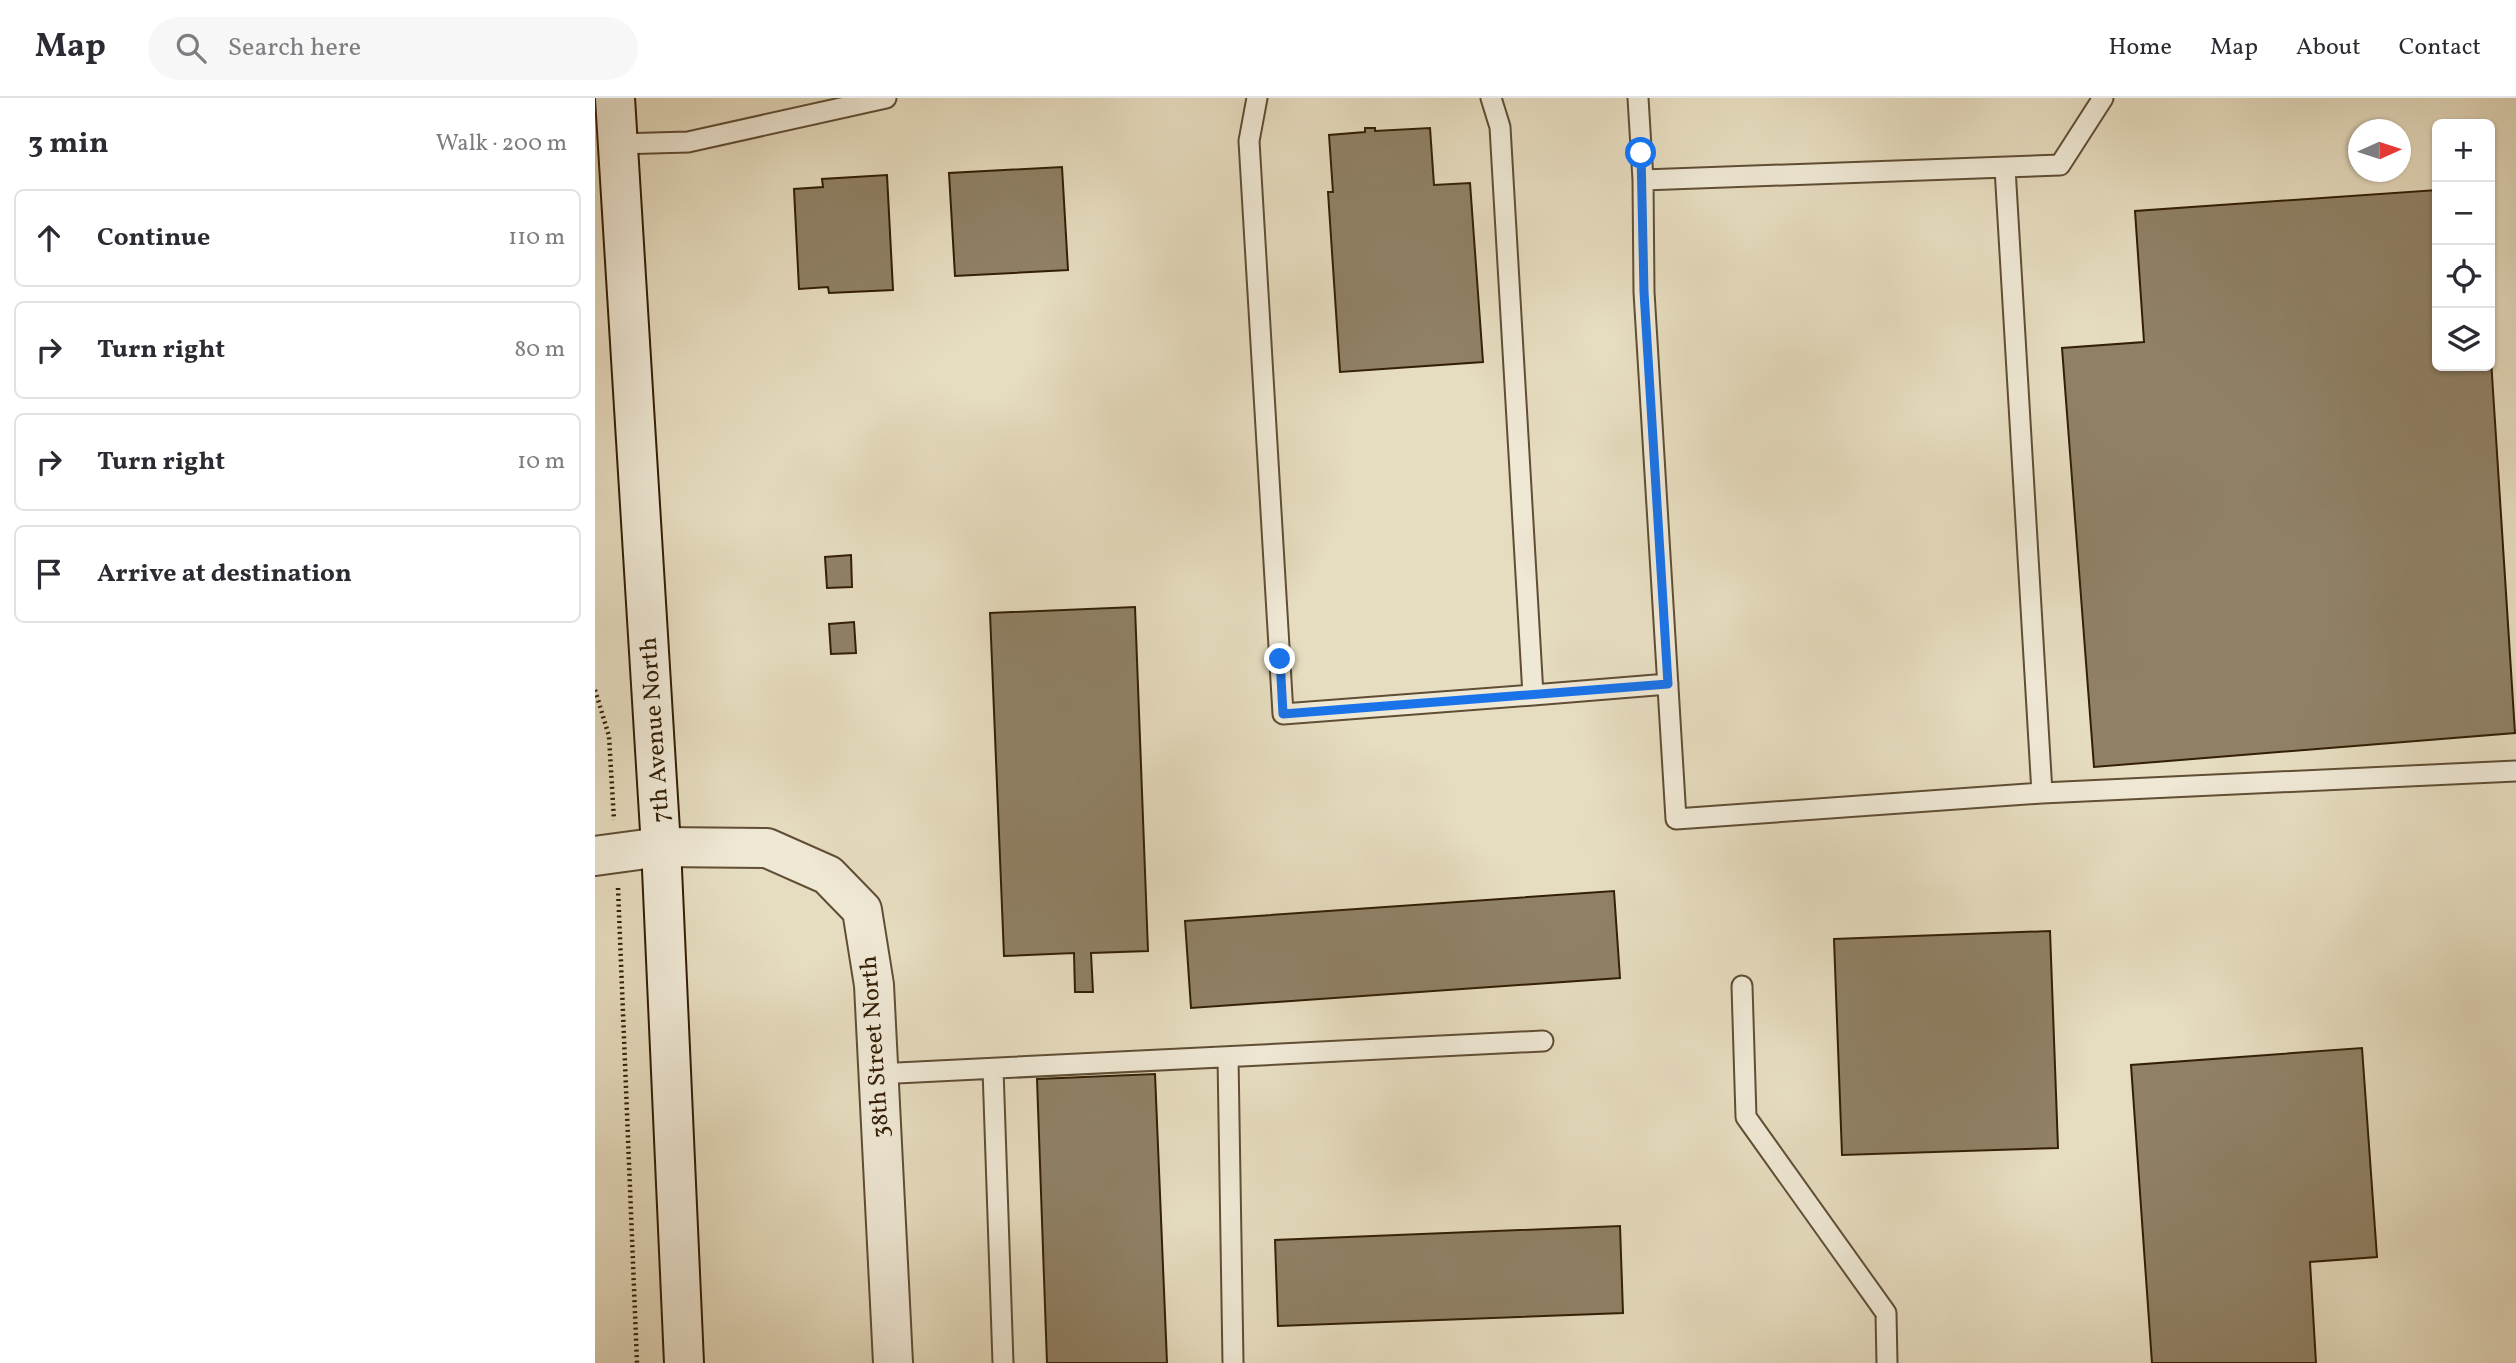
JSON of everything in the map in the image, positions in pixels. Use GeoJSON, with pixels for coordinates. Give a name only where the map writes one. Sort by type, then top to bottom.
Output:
{"type":"FeatureCollection","features":[{"type":"Feature","properties":{"kind":"street","name":"7th Avenue North"},"geometry":{"type":"LineString","coordinates":[[615,98],[661,847],[684,1363]]}},
{"type":"Feature","properties":{"kind":"street","name":"38th Street North"},"geometry":{"type":"LineString","coordinates":[[606,855],[661,847],[767,848],[828,875],[862,910],[874,985],[893,1363]]}},
{"type":"Feature","properties":{"kind":"lane"},"geometry":{"type":"LineString","coordinates":[[617,144],[688,142],[886,98]]}},
{"type":"Feature","properties":{"kind":"lane"},"geometry":{"type":"LineString","coordinates":[[1257,98],[1249,141],[1283,714],[1668,684]]}},
{"type":"Feature","properties":{"kind":"lane"},"geometry":{"type":"LineString","coordinates":[[1491,98],[1500,127],[1533,695]]}},
{"type":"Feature","properties":{"kind":"lane"},"geometry":{"type":"LineString","coordinates":[[1638,98],[1643,180],[1644,292],[1676,819],[2042,793],[2516,771]]}},
{"type":"Feature","properties":{"kind":"lane"},"geometry":{"type":"LineString","coordinates":[[1643,180],[2060,165],[2103,98]]}},
{"type":"Feature","properties":{"kind":"lane"},"geometry":{"type":"LineString","coordinates":[[2005,168],[2042,793]]}},
{"type":"Feature","properties":{"kind":"lane"},"geometry":{"type":"LineString","coordinates":[[1742,986],[1746,1117],[1886,1314],[1887,1363]]}},
{"type":"Feature","properties":{"kind":"lane"},"geometry":{"type":"LineString","coordinates":[[877,1074],[1542,1041]]}},
{"type":"Feature","properties":{"kind":"lane"},"geometry":{"type":"LineString","coordinates":[[1228,1057],[1233,1363]]}},
{"type":"Feature","properties":{"kind":"lane"},"geometry":{"type":"LineString","coordinates":[[993,1069],[1003,1363]]}},
{"type":"Feature","properties":{"kind":"path"},"geometry":{"type":"LineString","coordinates":[[595,691],[609,736],[606,855],[637,1363]]}},
{"type":"Feature","properties":{"kind":"building"},"geometry":{"type":"Polygon","coordinates":[[[1365,128],[1375,128],[1375,131],[1430,128],[1434,185],[1470,183],[1483,362],[1340,372],[1328,192],[1333,192],[1329,135],[1365,132],[1365,128]]]}},
{"type":"Feature","properties":{"kind":"building"},"geometry":{"type":"Polygon","coordinates":[[[1062,167],[1068,270],[955,276],[949,173],[1062,167]]]}},
{"type":"Feature","properties":{"kind":"building"},"geometry":{"type":"Polygon","coordinates":[[[887,175],[893,290],[829,293],[828,287],[799,289],[794,189],[823,187],[822,179],[887,175]]]}},
{"type":"Feature","properties":{"kind":"building"},"geometry":{"type":"Polygon","coordinates":[[[2432,190],[2432,371],[2492,371],[2515,733],[2094,767],[2062,348],[2144,342],[2135,211],[2432,190]]]}},
{"type":"Feature","properties":{"kind":"building"},"geometry":{"type":"Polygon","coordinates":[[[851,555],[852,587],[827,588],[825,557],[851,555]]]}},
{"type":"Feature","properties":{"kind":"building"},"geometry":{"type":"Polygon","coordinates":[[[1135,607],[1148,951],[1091,953],[1093,992],[1075,992],[1074,953],[1004,956],[990,613],[1135,607]]]}},
{"type":"Feature","properties":{"kind":"building"},"geometry":{"type":"Polygon","coordinates":[[[854,622],[856,653],[831,654],[829,624],[854,622]]]}},
{"type":"Feature","properties":{"kind":"building"},"geometry":{"type":"Polygon","coordinates":[[[1614,891],[1620,978],[1191,1008],[1185,921],[1614,891]]]}},
{"type":"Feature","properties":{"kind":"building"},"geometry":{"type":"Polygon","coordinates":[[[2050,931],[2058,1148],[1842,1155],[1834,939],[2050,931]]]}},
{"type":"Feature","properties":{"kind":"building"},"geometry":{"type":"Polygon","coordinates":[[[2362,1048],[2377,1257],[2310,1262],[2316,1363],[2152,1363],[2131,1065],[2362,1048]]]}},
{"type":"Feature","properties":{"kind":"building"},"geometry":{"type":"Polygon","coordinates":[[[1155,1074],[1167,1363],[1047,1363],[1037,1079],[1155,1074]]]}},
{"type":"Feature","properties":{"kind":"building"},"geometry":{"type":"Polygon","coordinates":[[[1620,1226],[1623,1313],[1278,1326],[1275,1240],[1620,1226]]]}},
{"type":"Feature","properties":{"kind":"route"},"geometry":{"type":"LineString","coordinates":[[1280,659],[1283,714],[1668,684],[1644,292],[1641,153]]}}]}
